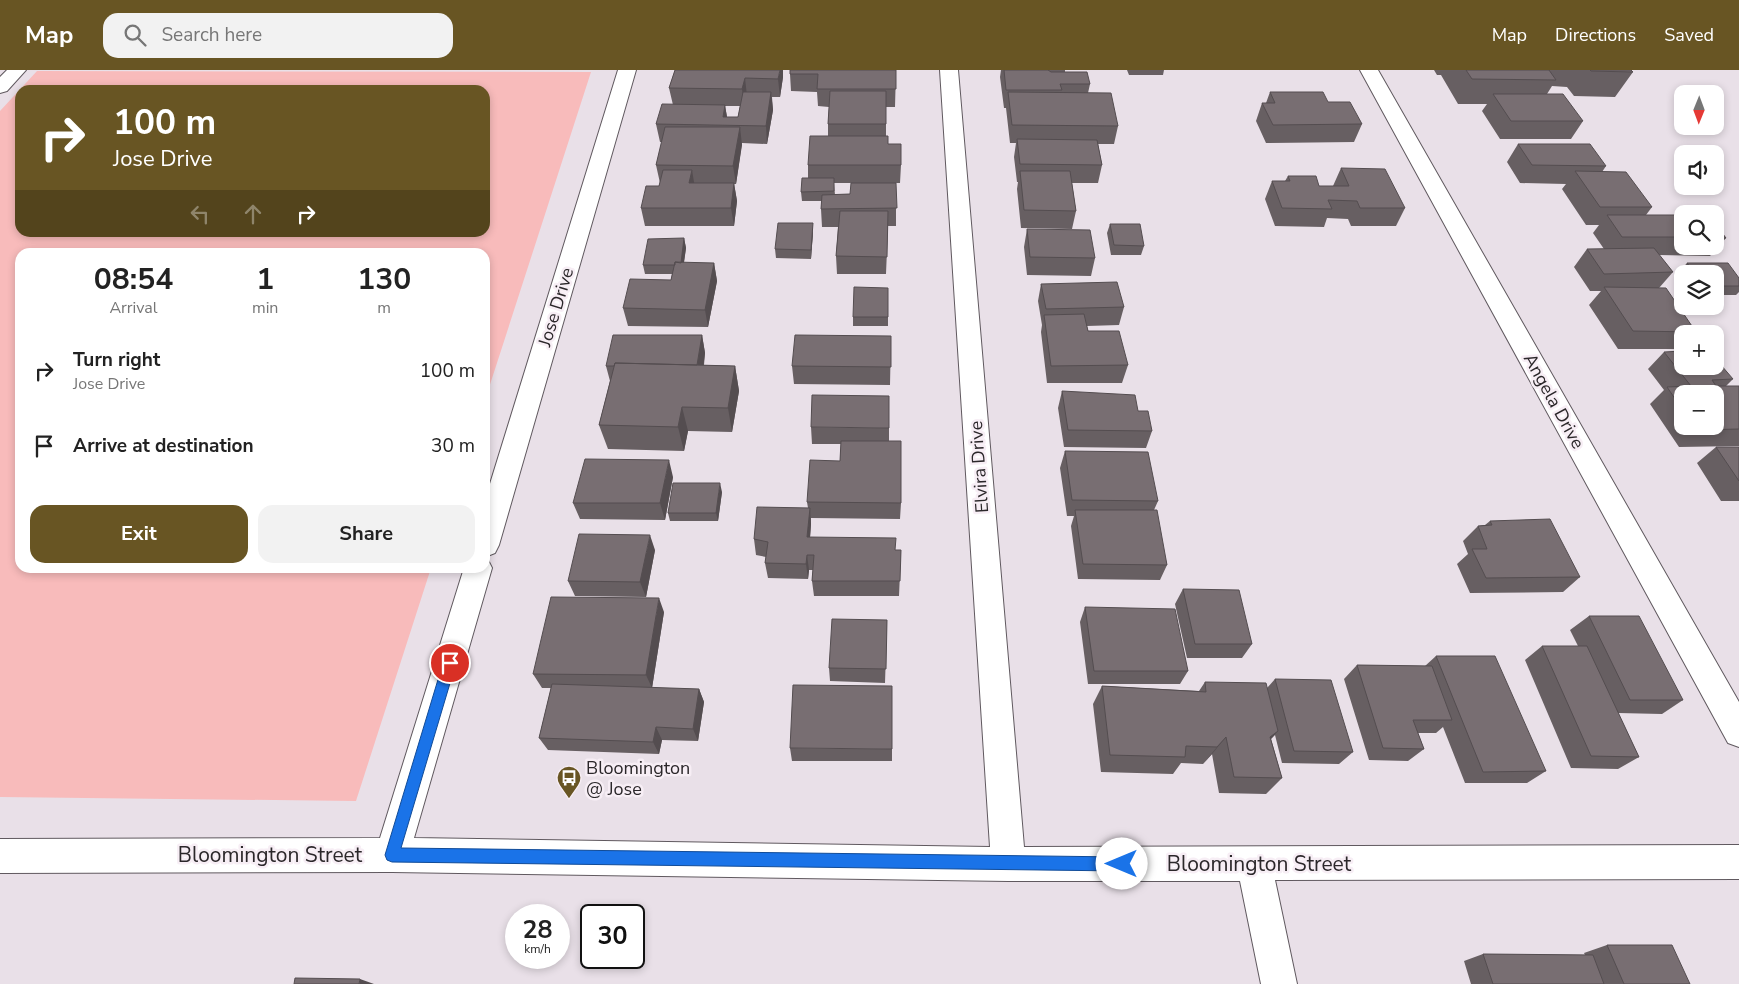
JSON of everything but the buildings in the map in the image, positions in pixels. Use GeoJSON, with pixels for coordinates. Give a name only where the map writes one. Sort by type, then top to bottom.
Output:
{"type":"FeatureCollection","features":[{"type":"Feature","properties":{"kind":"street"},"geometry":{"type":"LineString","coordinates":[[0,87],[17,70]]}},
{"type":"Feature","properties":{"kind":"street","name":"Jose Drive"},"geometry":{"type":"LineString","coordinates":[[490,528],[627,70]]}},
{"type":"Feature","properties":{"kind":"street","name":"Elvira Drive"},"geometry":{"type":"LineString","coordinates":[[949,70],[1008,864]]}},
{"type":"Feature","properties":{"kind":"street","name":"Angela Drive"},"geometry":{"type":"LineString","coordinates":[[1369,70],[1739,732]]}},
{"type":"Feature","properties":{"kind":"street"},"geometry":{"type":"LineString","coordinates":[[392,855],[477,573]]}},
{"type":"Feature","properties":{"kind":"street","name":"Bloomington Street"},"geometry":{"type":"LineString","coordinates":[[0,856],[392,855],[1008,864],[1739,862]]}},
{"type":"Feature","properties":{"kind":"street"},"geometry":{"type":"LineString","coordinates":[[1254,864],[1279,984]]}},
{"type":"Feature","properties":{"kind":"shaded area"},"geometry":{"type":"Polygon","coordinates":[[[37,71],[591,72],[490,385],[490,248],[15,248],[15,573],[429,573],[356,801],[0,797],[0,111],[15,95],[15,237],[490,237],[490,85],[24,85],[37,71]]]}},
{"type":"Feature","properties":{"kind":"place","name":"Bloomington @ Jose"},"geometry":{"type":"Point","coordinates":[569,799]}},
{"type":"Feature","properties":{"kind":"route"},"geometry":{"type":"LineString","coordinates":[[450,663],[392,855],[988,864],[1122,864]]}}]}
